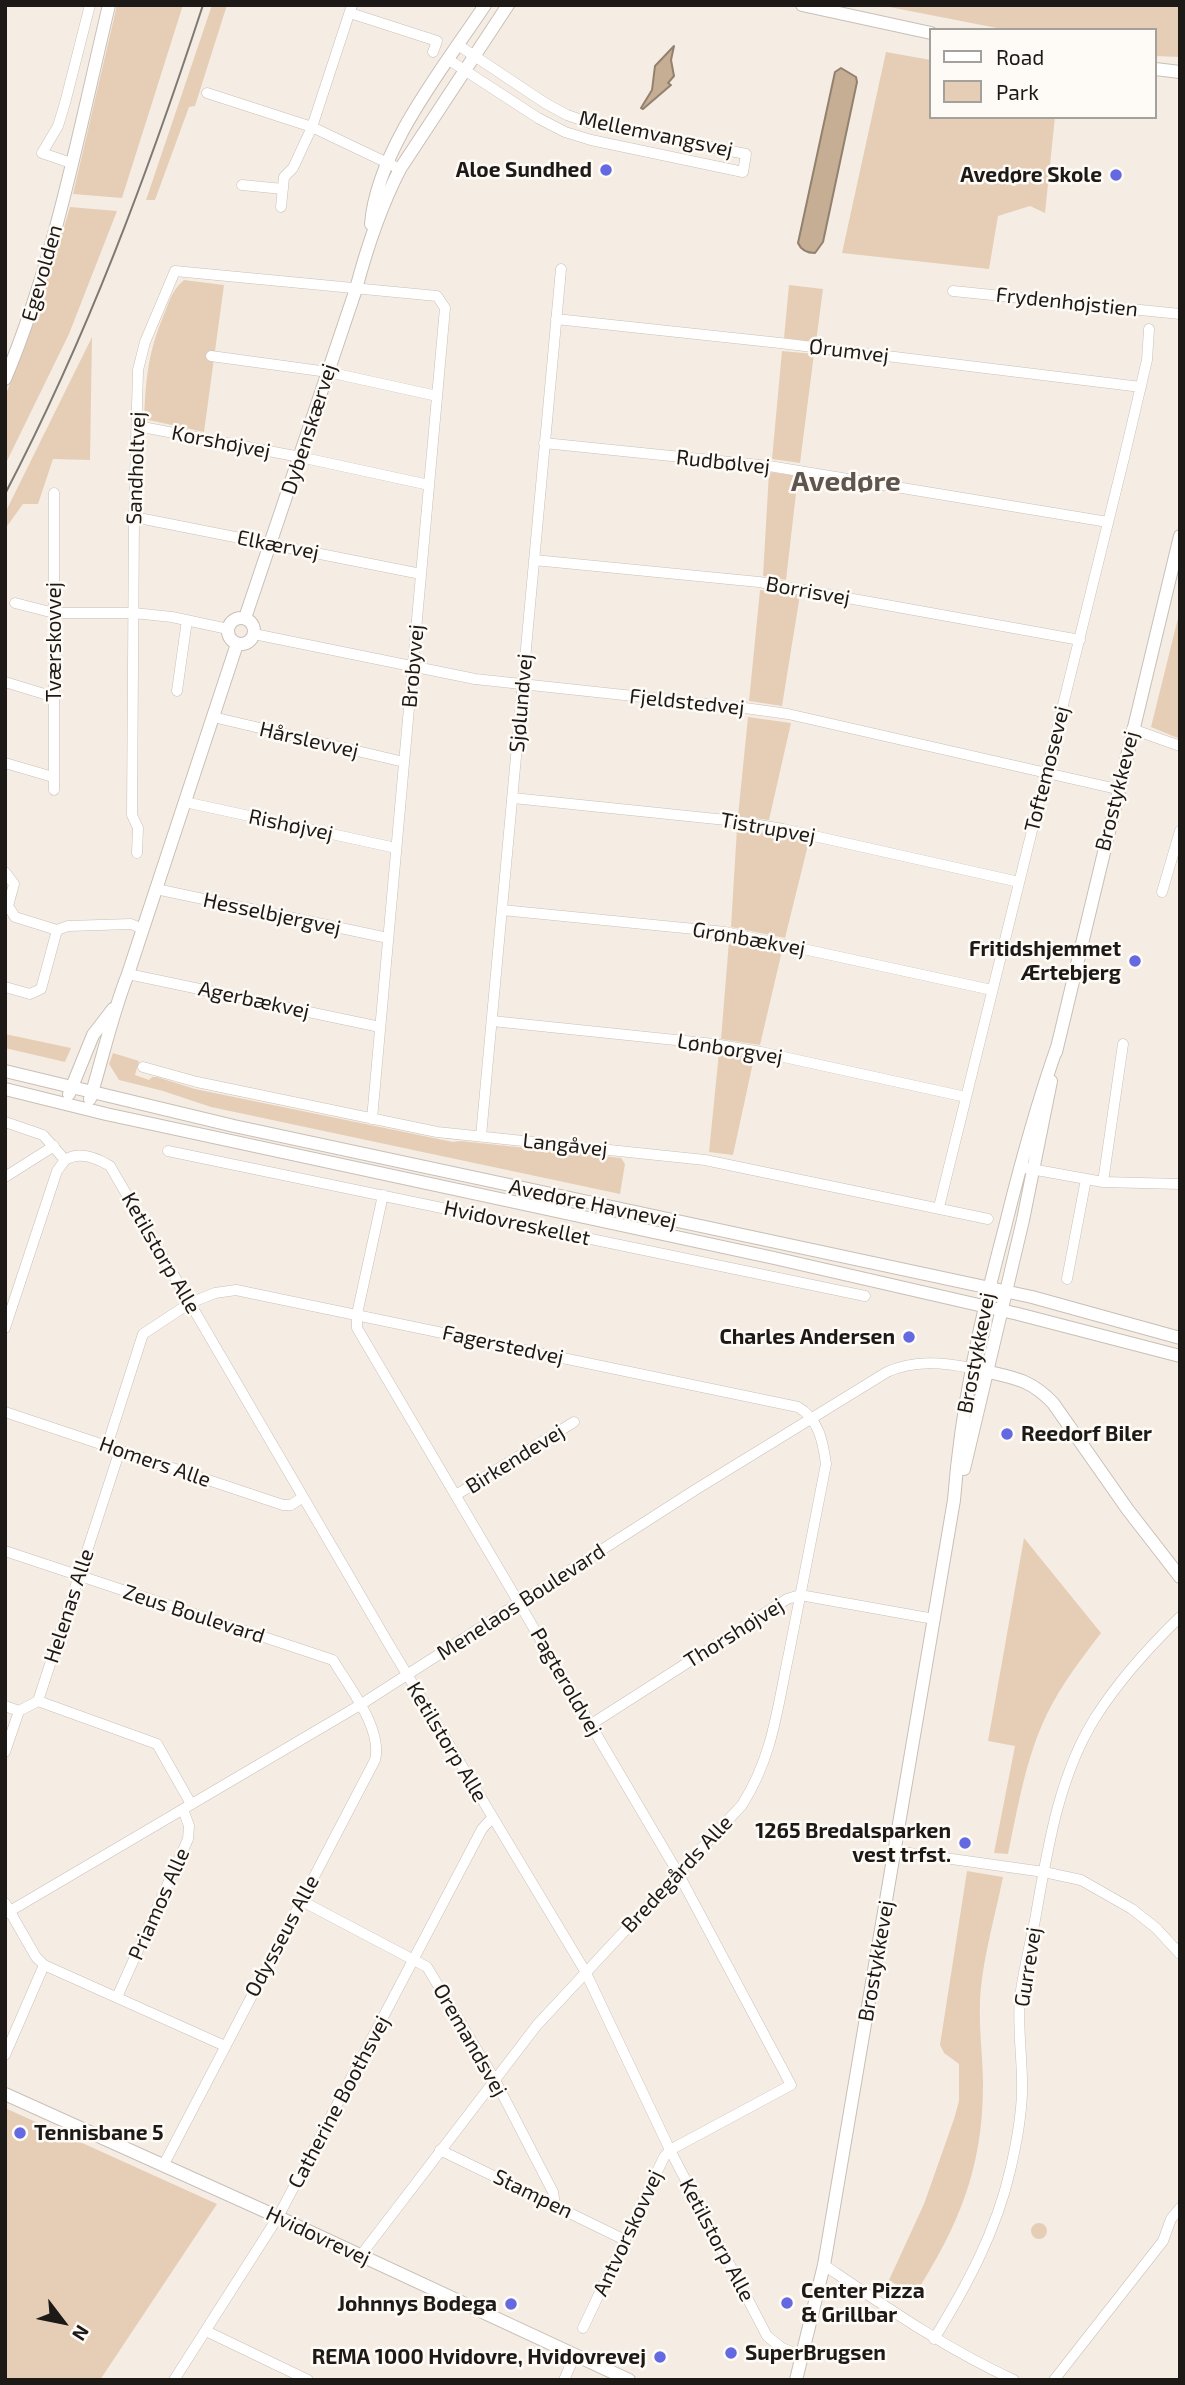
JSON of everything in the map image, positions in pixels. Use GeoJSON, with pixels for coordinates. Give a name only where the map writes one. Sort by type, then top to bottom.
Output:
{"type":"FeatureCollection","features":[{"type":"Feature","properties":{"kind":"street"},"geometry":{"type":"LineString","coordinates":[[71,163],[42,153],[58,125],[90,5]]}},
{"type":"Feature","properties":{"kind":"street","name":"Egevolden"},"geometry":{"type":"LineString","coordinates":[[5,380],[44,272],[109,5]]}},
{"type":"Feature","properties":{"kind":"street","name":"Dybenskærvej"},"geometry":{"type":"LineString","coordinates":[[245,618],[356,289],[369,238],[372,209],[387,163],[405,127],[485,5]]}},
{"type":"Feature","properties":{"kind":"street","name":"Dybenskærvej"},"geometry":{"type":"LineString","coordinates":[[369,238],[400,169],[508,5]]}},
{"type":"Feature","properties":{"kind":"street"},"geometry":{"type":"LineString","coordinates":[[802,5],[930,33]]}},
{"type":"Feature","properties":{"kind":"street"},"geometry":{"type":"LineString","coordinates":[[281,207],[284,177],[293,169],[312,127],[351,9],[436,41],[433,52]]}},
{"type":"Feature","properties":{"kind":"street","name":"Mellemvangsvej"},"geometry":{"type":"LineString","coordinates":[[449,60],[538,118],[565,132],[591,140],[743,172],[746,154],[593,124],[545,103],[458,45]]}},
{"type":"Feature","properties":{"kind":"street"},"geometry":{"type":"LineString","coordinates":[[1157,69],[1180,72]]}},
{"type":"Feature","properties":{"kind":"street"},"geometry":{"type":"LineString","coordinates":[[207,93],[312,127],[400,169]]}},
{"type":"Feature","properties":{"kind":"street"},"geometry":{"type":"LineString","coordinates":[[242,185],[283,189]]}},
{"type":"Feature","properties":{"kind":"street","name":"Sjølundvej"},"geometry":{"type":"LineString","coordinates":[[481,1136],[561,269]]}},
{"type":"Feature","properties":{"kind":"street","name":"Sandholtvej"},"geometry":{"type":"LineString","coordinates":[[138,853],[138,828],[132,815],[134,517],[138,370],[145,342],[175,271],[356,289]]}},
{"type":"Feature","properties":{"kind":"street","name":"Brobyvej"},"geometry":{"type":"LineString","coordinates":[[356,289],[437,296],[445,308],[372,1119]]}},
{"type":"Feature","properties":{"kind":"street","name":"Frydenhøjstien"},"geometry":{"type":"LineString","coordinates":[[953,291],[1180,314]]}},
{"type":"Feature","properties":{"kind":"street","name":"Ørumvej"},"geometry":{"type":"LineString","coordinates":[[556,318],[1141,387]]}},
{"type":"Feature","properties":{"kind":"street","name":"Toftemosevej"},"geometry":{"type":"LineString","coordinates":[[939,1208],[1141,387],[1147,359],[1149,328]]}},
{"type":"Feature","properties":{"kind":"street"},"geometry":{"type":"LineString","coordinates":[[211,356],[328,372],[437,396]]}},
{"type":"Feature","properties":{"kind":"street","name":"Korshøjvej"},"geometry":{"type":"LineString","coordinates":[[137,426],[429,485]]}},
{"type":"Feature","properties":{"kind":"street","name":"Rudbølvej"},"geometry":{"type":"LineString","coordinates":[[544,443],[769,466],[1108,522]]}},
{"type":"Feature","properties":{"kind":"street","name":"Tværskovvej"},"geometry":{"type":"LineString","coordinates":[[54,493],[54,790]]}},
{"type":"Feature","properties":{"kind":"street","name":"Elkærvej"},"geometry":{"type":"LineString","coordinates":[[134,517],[421,573]]}},
{"type":"Feature","properties":{"kind":"street","name":"Brostykkevej"},"geometry":{"type":"LineString","coordinates":[[954,1500],[1034,1170],[1046,1116],[1056,1047],[1180,536]]}},
{"type":"Feature","properties":{"kind":"street","name":"Borrisvej"},"geometry":{"type":"LineString","coordinates":[[534,560],[758,582],[1080,640]]}},
{"type":"Feature","properties":{"kind":"street"},"geometry":{"type":"LineString","coordinates":[[15,603],[54,613],[134,613],[228,629]]}},
{"type":"Feature","properties":{"kind":"street"},"geometry":{"type":"LineString","coordinates":[[245,618],[253,624],[254,634],[246,643],[237,643],[230,638],[228,629],[233,620],[245,618]]}},
{"type":"Feature","properties":{"kind":"street"},"geometry":{"type":"LineString","coordinates":[[177,691],[187,620]]}},
{"type":"Feature","properties":{"kind":"street","name":"Fjeldstedvej"},"geometry":{"type":"LineString","coordinates":[[254,634],[475,680],[789,714],[1117,789]]}},
{"type":"Feature","properties":{"kind":"street"},"geometry":{"type":"LineString","coordinates":[[87,1110],[109,1039],[115,1005],[128,974],[237,643]]}},
{"type":"Feature","properties":{"kind":"street"},"geometry":{"type":"LineString","coordinates":[[5,682],[54,697]]}},
{"type":"Feature","properties":{"kind":"street","name":"Hårslevvej"},"geometry":{"type":"LineString","coordinates":[[213,718],[404,762]]}},
{"type":"Feature","properties":{"kind":"street"},"geometry":{"type":"LineString","coordinates":[[1132,729],[1180,746]]}},
{"type":"Feature","properties":{"kind":"street"},"geometry":{"type":"LineString","coordinates":[[5,763],[54,777]]}},
{"type":"Feature","properties":{"kind":"street","name":"Tistrupvej"},"geometry":{"type":"LineString","coordinates":[[513,798],[783,828],[1019,882]]}},
{"type":"Feature","properties":{"kind":"street","name":"Rishøjvej"},"geometry":{"type":"LineString","coordinates":[[185,802],[396,848]]}},
{"type":"Feature","properties":{"kind":"street"},"geometry":{"type":"LineString","coordinates":[[1162,892],[1180,831]]}},
{"type":"Feature","properties":{"kind":"street"},"geometry":{"type":"LineString","coordinates":[[5,872],[14,884],[8,906],[15,917],[57,930],[68,926],[131,924],[143,929]]}},
{"type":"Feature","properties":{"kind":"street","name":"Hesselbjergvej"},"geometry":{"type":"LineString","coordinates":[[156,889],[388,939]]}},
{"type":"Feature","properties":{"kind":"street","name":"Grønbækvej"},"geometry":{"type":"LineString","coordinates":[[502,910],[725,932],[992,990]]}},
{"type":"Feature","properties":{"kind":"street"},"geometry":{"type":"LineString","coordinates":[[5,986],[30,994],[41,989],[57,930]]}},
{"type":"Feature","properties":{"kind":"street","name":"Agerbækvej"},"geometry":{"type":"LineString","coordinates":[[128,974],[380,1027]]}},
{"type":"Feature","properties":{"kind":"street"},"geometry":{"type":"LineString","coordinates":[[65,1104],[93,1035],[115,1005]]}},
{"type":"Feature","properties":{"kind":"street","name":"Lønborgvej"},"geometry":{"type":"LineString","coordinates":[[492,1021],[714,1044],[966,1097]]}},
{"type":"Feature","properties":{"kind":"street"},"geometry":{"type":"LineString","coordinates":[[1103,1182],[1124,1044]]}},
{"type":"Feature","properties":{"kind":"street","name":"Brostykkevej"},"geometry":{"type":"LineString","coordinates":[[796,2380],[824,2265],[954,1500],[971,1368],[1034,1113],[1056,1047]]}},
{"type":"Feature","properties":{"kind":"street","name":"Langåvej"},"geometry":{"type":"LineString","coordinates":[[143,1067],[197,1082],[436,1132],[705,1160],[988,1219]]}},
{"type":"Feature","properties":{"kind":"street","name":"Avedøre Havnevej"},"geometry":{"type":"LineString","coordinates":[[5,1071],[248,1129],[989,1288],[1180,1338]]}},
{"type":"Feature","properties":{"kind":"street","name":"Avedøre Havnevej"},"geometry":{"type":"LineString","coordinates":[[5,1088],[87,1110],[774,1258],[1180,1356]]}},
{"type":"Feature","properties":{"kind":"street"},"geometry":{"type":"LineString","coordinates":[[5,1122],[36,1131],[54,1146],[65,1160],[57,1171],[5,1328]]}},
{"type":"Feature","properties":{"kind":"street"},"geometry":{"type":"LineString","coordinates":[[5,1177],[54,1146]]}},
{"type":"Feature","properties":{"kind":"street","name":"Hvidovreskellet"},"geometry":{"type":"LineString","coordinates":[[168,1151],[865,1296]]}},
{"type":"Feature","properties":{"kind":"street","name":"Ketilstorp Alle"},"geometry":{"type":"LineString","coordinates":[[65,1160],[70,1157],[98,1158],[110,1166],[492,1818],[585,1971],[670,2150],[767,2336],[782,2348],[802,2356]]}},
{"type":"Feature","properties":{"kind":"street"},"geometry":{"type":"LineString","coordinates":[[1020,1167],[1103,1182],[1180,1184]]}},
{"type":"Feature","properties":{"kind":"street"},"geometry":{"type":"LineString","coordinates":[[1068,1279],[1086,1179]]}},
{"type":"Feature","properties":{"kind":"street"},"geometry":{"type":"LineString","coordinates":[[357,1314],[383,1195]]}},
{"type":"Feature","properties":{"kind":"street","name":"Fagerstedvej"},"geometry":{"type":"LineString","coordinates":[[190,1303],[215,1293],[236,1290],[798,1407],[812,1418]]}},
{"type":"Feature","properties":{"kind":"street"},"geometry":{"type":"LineString","coordinates":[[107,1446],[143,1334],[190,1303]]}},
{"type":"Feature","properties":{"kind":"street","name":"Pagteroldvej"},"geometry":{"type":"LineString","coordinates":[[357,1314],[357,1328],[678,1873],[791,2085]]}},
{"type":"Feature","properties":{"kind":"street","name":"Menelaos Boulevard"},"geometry":{"type":"LineString","coordinates":[[7,1909],[360,1705],[833,1404],[903,1365],[919,1363],[971,1368]]}},
{"type":"Feature","properties":{"kind":"street"},"geometry":{"type":"LineString","coordinates":[[971,1368],[1027,1381],[1042,1391],[1053,1402],[1128,1510],[1180,1577]]}},
{"type":"Feature","properties":{"kind":"street","name":"Homers Alle"},"geometry":{"type":"LineString","coordinates":[[5,1412],[283,1505],[291,1505],[303,1497]]}},
{"type":"Feature","properties":{"kind":"street","name":"Bredegårds Alle"},"geometry":{"type":"LineString","coordinates":[[361,2255],[537,2025],[742,1805],[757,1781],[768,1755],[826,1464],[823,1442],[812,1418]]}},
{"type":"Feature","properties":{"kind":"street","name":"Birkendevej"},"geometry":{"type":"LineString","coordinates":[[456,1495],[575,1422]]}},
{"type":"Feature","properties":{"kind":"street","name":"Helenas Alle"},"geometry":{"type":"LineString","coordinates":[[38,1701],[120,1450]]}},
{"type":"Feature","properties":{"kind":"street","name":"Zeus Boulevard"},"geometry":{"type":"LineString","coordinates":[[5,1551],[333,1660],[360,1705]]}},
{"type":"Feature","properties":{"kind":"street","name":"Thorshøjvej"},"geometry":{"type":"LineString","coordinates":[[590,1725],[787,1599],[800,1595],[934,1619]]}},
{"type":"Feature","properties":{"kind":"street","name":"Gurrevej"},"geometry":{"type":"LineString","coordinates":[[934,2339],[962,2295],[999,2209],[1010,2173],[1022,2093],[1020,1998],[1059,1804],[1093,1720],[1144,1652],[1180,1617]]}},
{"type":"Feature","properties":{"kind":"street"},"geometry":{"type":"LineString","coordinates":[[5,1752],[19,1711],[38,1701],[157,1744],[187,1807]]}},
{"type":"Feature","properties":{"kind":"street","name":"Odysseus Alle"},"geometry":{"type":"LineString","coordinates":[[163,2165],[375,1760],[375,1734],[360,1705]]}},
{"type":"Feature","properties":{"kind":"street"},"geometry":{"type":"LineString","coordinates":[[5,1706],[19,1711]]}},
{"type":"Feature","properties":{"kind":"street","name":"Priamos Alle"},"geometry":{"type":"LineString","coordinates":[[117,1997],[188,1839],[187,1807]]}},
{"type":"Feature","properties":{"kind":"street","name":"Catherine Boothsvej"},"geometry":{"type":"LineString","coordinates":[[174,2380],[278,2217],[482,1829],[492,1818]]}},
{"type":"Feature","properties":{"kind":"street"},"geometry":{"type":"LineString","coordinates":[[895,1851],[1044,1872],[1081,1880],[1132,1909],[1156,1928],[1180,1954]]}},
{"type":"Feature","properties":{"kind":"street","name":"Oremandsvej"},"geometry":{"type":"LineString","coordinates":[[300,1900],[427,1967],[495,2080],[553,2192],[555,2204]]}},
{"type":"Feature","properties":{"kind":"street"},"geometry":{"type":"LineString","coordinates":[[7,1909],[36,1957],[44,1965],[225,2046]]}},
{"type":"Feature","properties":{"kind":"street"},"geometry":{"type":"LineString","coordinates":[[5,2055],[44,1965]]}},
{"type":"Feature","properties":{"kind":"street","name":"Antvorskovvej"},"geometry":{"type":"LineString","coordinates":[[583,2328],[664,2157],[670,2150],[791,2085]]}},
{"type":"Feature","properties":{"kind":"street","name":"Hvidovrevej"},"geometry":{"type":"LineString","coordinates":[[5,2094],[629,2380]]}},
{"type":"Feature","properties":{"kind":"street","name":"Stampen"},"geometry":{"type":"LineString","coordinates":[[440,2150],[625,2240]]}},
{"type":"Feature","properties":{"kind":"street"},"geometry":{"type":"LineString","coordinates":[[1054,2380],[1163,2241],[1171,2219],[1180,2208]]}},
{"type":"Feature","properties":{"kind":"street"},"geometry":{"type":"LineString","coordinates":[[824,2265],[934,2339],[972,2361],[1014,2380]]}},
{"type":"Feature","properties":{"kind":"street"},"geometry":{"type":"LineString","coordinates":[[206,2332],[308,2380]]}},
{"type":"Feature","properties":{"kind":"street"},"geometry":{"type":"LineString","coordinates":[[564,2380],[575,2355]]}},
{"type":"Feature","properties":{"kind":"green space"},"geometry":{"type":"Polygon","coordinates":[[[117,5],[183,5],[122,198],[73,194],[117,5]]]}},
{"type":"Feature","properties":{"kind":"green space"},"geometry":{"type":"Polygon","coordinates":[[[212,5],[227,5],[195,106],[189,107],[155,200],[146,200],[212,5]]]}},
{"type":"Feature","properties":{"kind":"green space"},"geometry":{"type":"Polygon","coordinates":[[[879,5],[1180,5],[1180,57],[1157,56],[1157,28],[997,28],[879,5]]]}},
{"type":"Feature","properties":{"kind":"green space"},"geometry":{"type":"Polygon","coordinates":[[[886,52],[930,60],[930,119],[1055,119],[1045,213],[1030,206],[998,216],[989,269],[842,253],[886,52]]]}},
{"type":"Feature","properties":{"kind":"green space"},"geometry":{"type":"Polygon","coordinates":[[[70,207],[117,211],[69,334],[5,465],[5,397],[47,284],[70,207]]]}},
{"type":"Feature","properties":{"kind":"green space"},"geometry":{"type":"Polygon","coordinates":[[[184,280],[224,285],[204,432],[144,419],[151,352],[172,294],[184,280]]]}},
{"type":"Feature","properties":{"kind":"green space"},"geometry":{"type":"Polygon","coordinates":[[[789,285],[823,289],[816,342],[784,338],[789,285]]]}},
{"type":"Feature","properties":{"kind":"green space"},"geometry":{"type":"Polygon","coordinates":[[[92,337],[90,460],[53,459],[38,504],[23,504],[5,529],[5,513],[92,337]]]}},
{"type":"Feature","properties":{"kind":"green space"},"geometry":{"type":"Polygon","coordinates":[[[782,351],[814,354],[800,463],[772,459],[782,351]]]}},
{"type":"Feature","properties":{"kind":"green space"},"geometry":{"type":"Polygon","coordinates":[[[769,472],[798,476],[786,580],[763,576],[769,472]]]}},
{"type":"Feature","properties":{"kind":"green space"},"geometry":{"type":"Polygon","coordinates":[[[760,590],[800,595],[782,706],[749,701],[760,590]]]}},
{"type":"Feature","properties":{"kind":"green space"},"geometry":{"type":"Polygon","coordinates":[[[1180,610],[1180,739],[1151,727],[1180,610]]]}},
{"type":"Feature","properties":{"kind":"green space"},"geometry":{"type":"Polygon","coordinates":[[[748,717],[791,723],[769,820],[738,816],[748,717]]]}},
{"type":"Feature","properties":{"kind":"green space"},"geometry":{"type":"Polygon","coordinates":[[[737,828],[809,841],[785,938],[731,927],[737,828]]]}},
{"type":"Feature","properties":{"kind":"green space"},"geometry":{"type":"Polygon","coordinates":[[[729,941],[782,951],[760,1045],[721,1039],[729,941]]]}},
{"type":"Feature","properties":{"kind":"green space"},"geometry":{"type":"Polygon","coordinates":[[[5,1034],[71,1048],[65,1062],[5,1048],[5,1034]]]}},
{"type":"Feature","properties":{"kind":"green space"},"geometry":{"type":"Polygon","coordinates":[[[719,1052],[754,1058],[733,1155],[709,1152],[719,1052]]]}},
{"type":"Feature","properties":{"kind":"green space"},"geometry":{"type":"Polygon","coordinates":[[[113,1053],[139,1061],[135,1075],[149,1080],[157,1077],[195,1089],[453,1142],[621,1158],[625,1164],[620,1194],[211,1107],[119,1080],[109,1064],[113,1053]]]}},
{"type":"Feature","properties":{"kind":"green space"},"geometry":{"type":"Polygon","coordinates":[[[1024,1538],[1101,1633],[1065,1682],[1047,1714],[1028,1765],[1008,1854],[994,1853],[1015,1746],[988,1741],[1024,1538]]]}},
{"type":"Feature","properties":{"kind":"green space"},"geometry":{"type":"Polygon","coordinates":[[[967,1871],[1003,1877],[981,1989],[982,2115],[973,2170],[965,2196],[943,2246],[914,2296],[889,2280],[924,2204],[959,2101],[959,2064],[944,2053],[940,2045],[967,1871]]]}},
{"type":"Feature","properties":{"kind":"green space"},"geometry":{"type":"Polygon","coordinates":[[[5,2108],[217,2204],[100,2380],[5,2380],[5,2108]]]}},
{"type":"Feature","properties":{"kind":"green space"},"geometry":{"type":"Polygon","coordinates":[[[1039,2223],[1045,2225],[1045,2237],[1039,2239],[1033,2237],[1031,2231],[1033,2225],[1039,2223]]]}},
{"type":"Feature","properties":{"kind":"shaded area"},"geometry":{"type":"Polygon","coordinates":[[[674,46],[671,60],[674,76],[668,83],[671,85],[641,108],[652,90],[655,66],[674,46]]]}},
{"type":"Feature","properties":{"kind":"shaded area"},"geometry":{"type":"Polygon","coordinates":[[[841,68],[856,77],[857,82],[823,242],[815,253],[803,249],[798,243],[835,72],[841,68]]]}},
{"type":"Feature","properties":{"kind":"tram line"},"geometry":{"type":"LineString","coordinates":[[5,494],[63,375],[114,254],[203,5]]}},
{"type":"Feature","properties":{"kind":"place","name":"Aloe Sundhed"},"geometry":{"type":"Point","coordinates":[606,170]}},
{"type":"Feature","properties":{"kind":"place","name":"Avedøre Skole"},"geometry":{"type":"Point","coordinates":[1116,175]}},
{"type":"Feature","properties":{"kind":"place","name":"Fritidshjemmet Ærtebjerg"},"geometry":{"type":"Point","coordinates":[1135,961]}},
{"type":"Feature","properties":{"kind":"place","name":"Charles Andersen"},"geometry":{"type":"Point","coordinates":[909,1337]}},
{"type":"Feature","properties":{"kind":"place","name":"Reedorf Biler"},"geometry":{"type":"Point","coordinates":[1007,1434]}},
{"type":"Feature","properties":{"kind":"place","name":"1265 Bredalsparken vest trfst."},"geometry":{"type":"Point","coordinates":[965,1843]}},
{"type":"Feature","properties":{"kind":"place","name":"Tennisbane 5"},"geometry":{"type":"Point","coordinates":[20,2133]}},
{"type":"Feature","properties":{"kind":"place","name":"Center Pizza & Grillbar"},"geometry":{"type":"Point","coordinates":[787,2303]}},
{"type":"Feature","properties":{"kind":"place","name":"Johnnys Bodega"},"geometry":{"type":"Point","coordinates":[511,2304]}},
{"type":"Feature","properties":{"kind":"place","name":"SuperBrugsen"},"geometry":{"type":"Point","coordinates":[731,2353]}},
{"type":"Feature","properties":{"kind":"place","name":"REMA 1000 Hvidovre, Hvidovrevej"},"geometry":{"type":"Point","coordinates":[660,2357]}},
{"type":"Feature","properties":{"kind":"district","name":"Avedøre"},"geometry":{"type":"Point","coordinates":[846,482]}}]}
